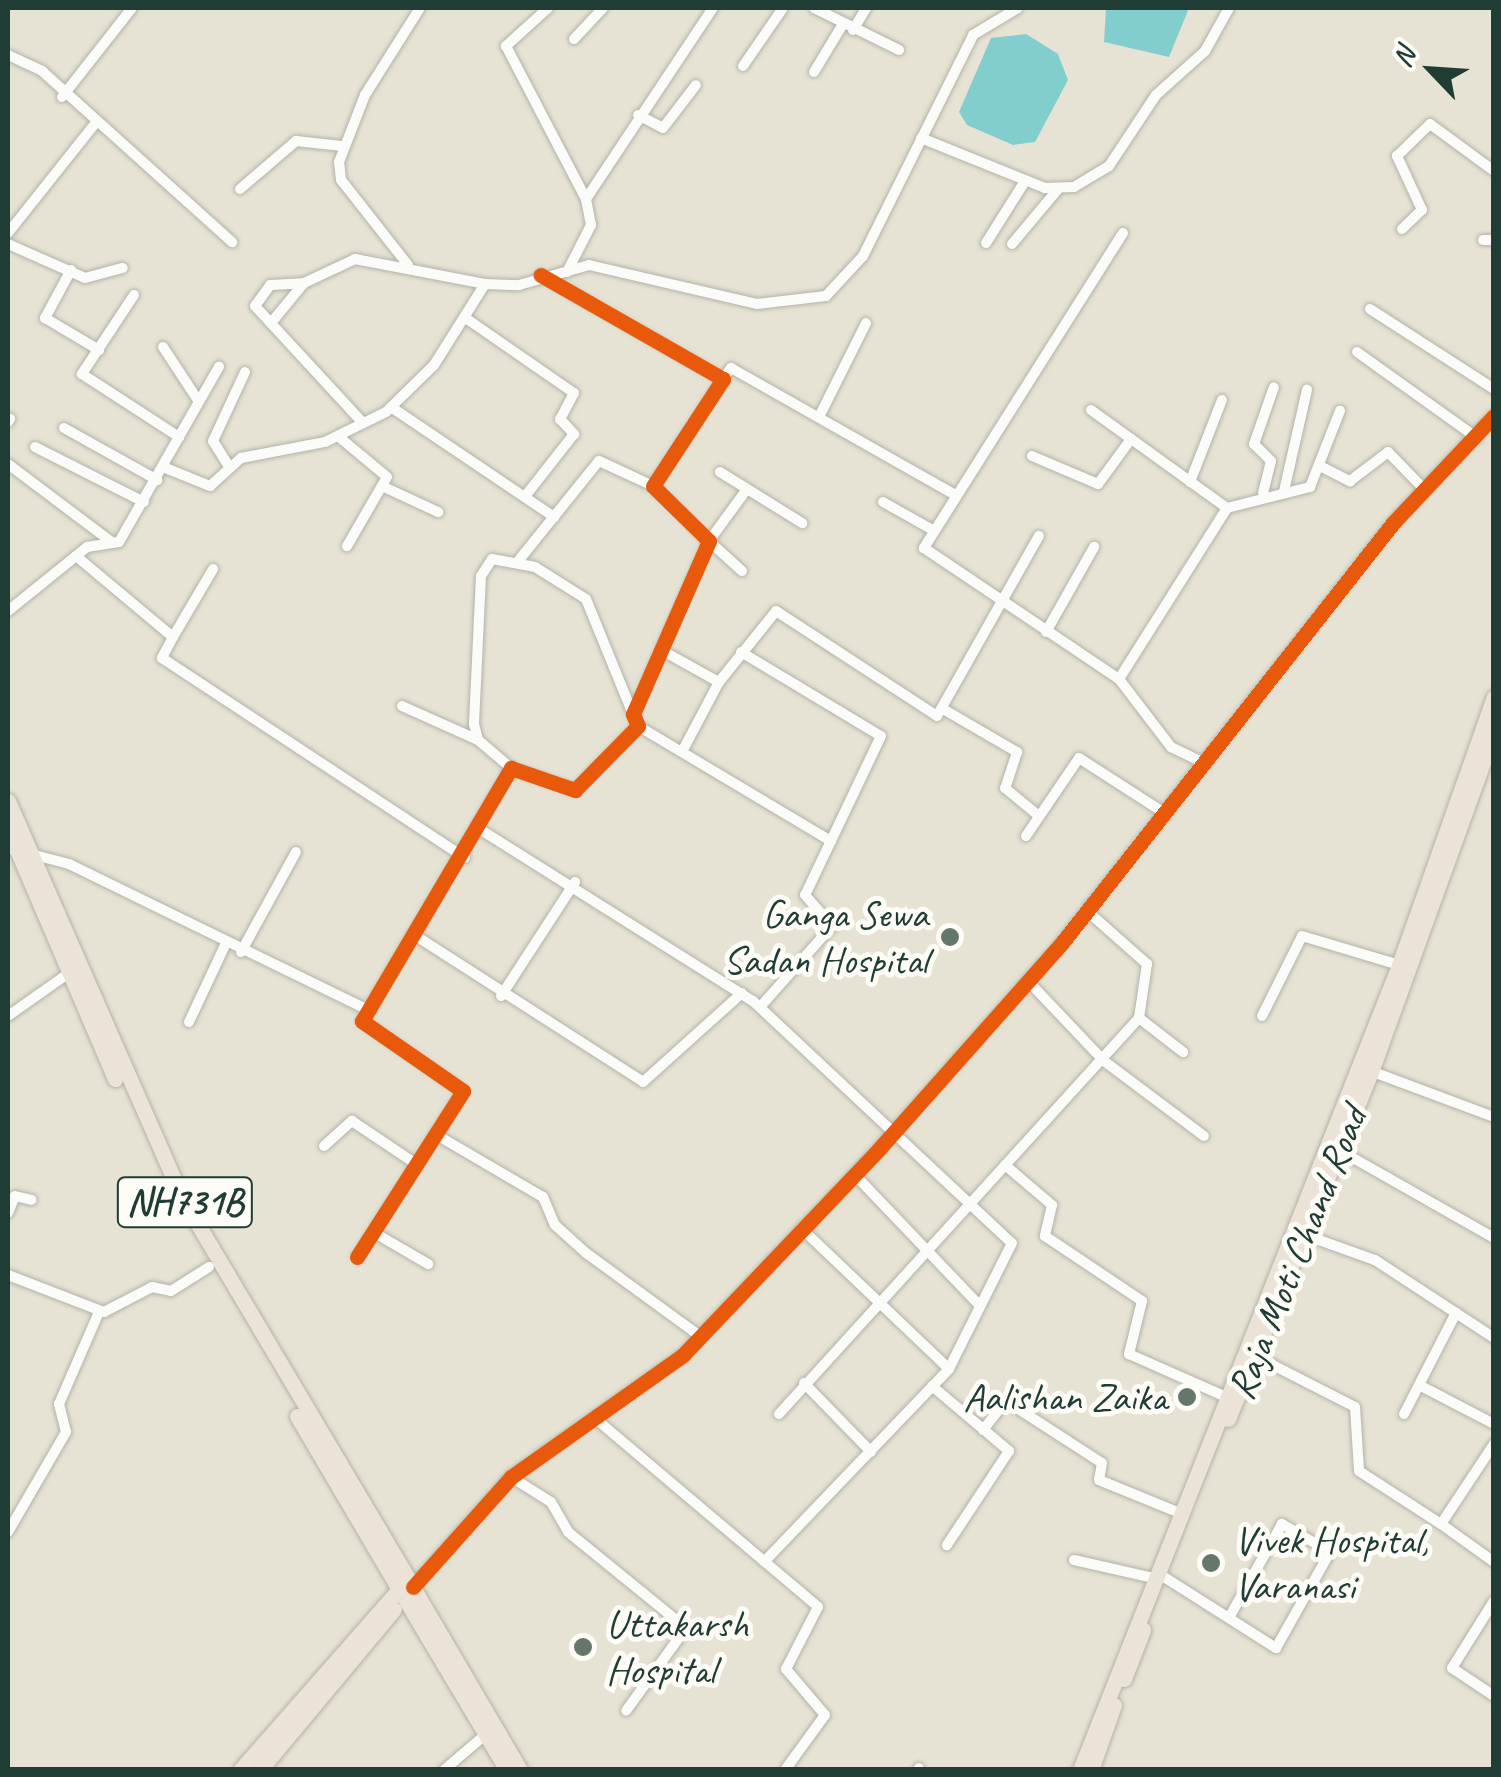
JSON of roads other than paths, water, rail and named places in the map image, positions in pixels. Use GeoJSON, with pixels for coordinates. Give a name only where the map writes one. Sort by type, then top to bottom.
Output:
{"type":"FeatureCollection","features":[{"type":"Feature","properties":{"kind":"main road"},"geometry":{"type":"LineString","coordinates":[[1080,1770],[1159,1578],[1226,1397],[1365,1069],[1494,697]]}},
{"type":"Feature","properties":{"kind":"main road","name":"Raja Moti Chand Road"},"geometry":{"type":"LineString","coordinates":[[1092,1770],[1159,1578],[1339,1150],[1365,1069],[1494,732]]}},
{"type":"Feature","properties":{"kind":"main road","name":"NH731B"},"geometry":{"type":"LineString","coordinates":[[8,801],[14,843],[69,973],[209,1267],[408,1586]]}},
{"type":"Feature","properties":{"kind":"main road","name":"NH731B"},"geometry":{"type":"LineString","coordinates":[[14,843],[184,1201],[408,1586]]}},
{"type":"Feature","properties":{"kind":"main road"},"geometry":{"type":"LineString","coordinates":[[408,1586],[507,1770]]}},
{"type":"Feature","properties":{"kind":"main road"},"geometry":{"type":"LineString","coordinates":[[240,1770],[408,1586]]}},
{"type":"Feature","properties":{"kind":"main road"},"geometry":{"type":"LineString","coordinates":[[260,1770],[408,1586]]}},
{"type":"Feature","properties":{"kind":"main road"},"geometry":{"type":"LineString","coordinates":[[408,1586],[520,1770]]}},
{"type":"Feature","properties":{"kind":"street"},"geometry":{"type":"LineString","coordinates":[[62,97],[132,8]]}},
{"type":"Feature","properties":{"kind":"street"},"geometry":{"type":"LineString","coordinates":[[409,266],[342,180],[342,146],[420,8]]}},
{"type":"Feature","properties":{"kind":"street"},"geometry":{"type":"LineString","coordinates":[[548,8],[506,46],[586,199],[591,225],[567,272]]}},
{"type":"Feature","properties":{"kind":"street"},"geometry":{"type":"LineString","coordinates":[[574,39],[603,8]]}},
{"type":"Feature","properties":{"kind":"street"},"geometry":{"type":"LineString","coordinates":[[586,199],[712,8]]}},
{"type":"Feature","properties":{"kind":"street"},"geometry":{"type":"LineString","coordinates":[[743,66],[783,8]]}},
{"type":"Feature","properties":{"kind":"street"},"geometry":{"type":"LineString","coordinates":[[814,8],[899,50]]}},
{"type":"Feature","properties":{"kind":"street"},"geometry":{"type":"LineString","coordinates":[[814,72],[866,8]]}},
{"type":"Feature","properties":{"kind":"street"},"geometry":{"type":"LineString","coordinates":[[363,423],[270,323],[257,299],[273,284],[304,283],[355,259],[409,266],[485,284],[567,272],[638,272],[757,304],[826,296],[863,256],[973,35],[1018,8]]}},
{"type":"Feature","properties":{"kind":"street"},"geometry":{"type":"LineString","coordinates":[[1012,244],[1060,188],[1109,166],[1148,105],[1205,51],[1229,8]]}},
{"type":"Feature","properties":{"kind":"street"},"geometry":{"type":"LineString","coordinates":[[8,55],[42,71],[62,97],[94,126],[232,242]]}},
{"type":"Feature","properties":{"kind":"street"},"geometry":{"type":"LineString","coordinates":[[638,115],[662,128],[696,85]]}},
{"type":"Feature","properties":{"kind":"street"},"geometry":{"type":"LineString","coordinates":[[1402,230],[1422,210],[1397,156],[1430,124],[1494,171]]}},
{"type":"Feature","properties":{"kind":"street"},"geometry":{"type":"LineString","coordinates":[[8,232],[94,126]]}},
{"type":"Feature","properties":{"kind":"street"},"geometry":{"type":"LineString","coordinates":[[921,138],[1026,181],[1060,188]]}},
{"type":"Feature","properties":{"kind":"street"},"geometry":{"type":"LineString","coordinates":[[240,189],[296,141],[342,146]]}},
{"type":"Feature","properties":{"kind":"street"},"geometry":{"type":"LineString","coordinates":[[986,243],[1026,181]]}},
{"type":"Feature","properties":{"kind":"street"},"geometry":{"type":"LineString","coordinates":[[1123,233],[931,530],[924,548],[1000,604],[1118,679],[1171,748],[1206,764]]}},
{"type":"Feature","properties":{"kind":"street"},"geometry":{"type":"LineString","coordinates":[[8,244],[85,278],[123,268]]}},
{"type":"Feature","properties":{"kind":"street"},"geometry":{"type":"LineString","coordinates":[[70,270],[45,318],[99,350]]}},
{"type":"Feature","properties":{"kind":"street"},"geometry":{"type":"LineString","coordinates":[[541,275],[723,379]]}},
{"type":"Feature","properties":{"kind":"street"},"geometry":{"type":"LineString","coordinates":[[270,323],[304,283]]}},
{"type":"Feature","properties":{"kind":"street"},"geometry":{"type":"LineString","coordinates":[[162,467],[210,486],[228,465],[339,438],[391,407],[467,319],[485,284]]}},
{"type":"Feature","properties":{"kind":"street"},"geometry":{"type":"LineString","coordinates":[[134,295],[82,374],[88,382],[179,437]]}},
{"type":"Feature","properties":{"kind":"street"},"geometry":{"type":"LineString","coordinates":[[1370,308],[1494,389]]}},
{"type":"Feature","properties":{"kind":"street"},"geometry":{"type":"LineString","coordinates":[[467,319],[574,393],[560,419],[574,434],[526,495]]}},
{"type":"Feature","properties":{"kind":"street"},"geometry":{"type":"LineString","coordinates":[[819,417],[866,324]]}},
{"type":"Feature","properties":{"kind":"street"},"geometry":{"type":"LineString","coordinates":[[163,347],[198,400]]}},
{"type":"Feature","properties":{"kind":"street"},"geometry":{"type":"LineString","coordinates":[[1357,352],[1477,438]]}},
{"type":"Feature","properties":{"kind":"street"},"geometry":{"type":"LineString","coordinates":[[8,610],[76,556],[113,543],[158,480],[219,367]]}},
{"type":"Feature","properties":{"kind":"street"},"geometry":{"type":"LineString","coordinates":[[653,486],[731,368],[954,494]]}},
{"type":"Feature","properties":{"kind":"street"},"geometry":{"type":"LineString","coordinates":[[228,465],[213,441],[245,372]]}},
{"type":"Feature","properties":{"kind":"street"},"geometry":{"type":"LineString","coordinates":[[1263,493],[1271,461],[1254,444],[1274,387]]}},
{"type":"Feature","properties":{"kind":"street"},"geometry":{"type":"LineString","coordinates":[[1284,490],[1307,390]]}},
{"type":"Feature","properties":{"kind":"street"},"geometry":{"type":"LineString","coordinates":[[1190,482],[1222,400]]}},
{"type":"Feature","properties":{"kind":"street"},"geometry":{"type":"LineString","coordinates":[[391,407],[554,517]]}},
{"type":"Feature","properties":{"kind":"street"},"geometry":{"type":"LineString","coordinates":[[1091,410],[1227,508]]}},
{"type":"Feature","properties":{"kind":"street"},"geometry":{"type":"LineString","coordinates":[[1118,679],[1227,508],[1263,493],[1310,486],[1340,411]]}},
{"type":"Feature","properties":{"kind":"street"},"geometry":{"type":"LineString","coordinates":[[408,1586],[511,1477],[597,1420],[700,1336],[894,1133],[1088,911],[1425,490],[1494,416]]}},
{"type":"Feature","properties":{"kind":"street"},"geometry":{"type":"LineString","coordinates":[[64,428],[158,480]]}},
{"type":"Feature","properties":{"kind":"street"},"geometry":{"type":"LineString","coordinates":[[339,438],[385,474],[384,486],[347,546]]}},
{"type":"Feature","properties":{"kind":"street"},"geometry":{"type":"LineString","coordinates":[[1032,456],[1098,484],[1131,439]]}},
{"type":"Feature","properties":{"kind":"street"},"geometry":{"type":"LineString","coordinates":[[35,447],[144,502]]}},
{"type":"Feature","properties":{"kind":"street"},"geometry":{"type":"LineString","coordinates":[[1320,466],[1350,481],[1388,452],[1425,490]]}},
{"type":"Feature","properties":{"kind":"street"},"geometry":{"type":"LineString","coordinates":[[519,560],[599,462],[653,486],[742,572]]}},
{"type":"Feature","properties":{"kind":"street"},"geometry":{"type":"LineString","coordinates":[[8,464],[113,543]]}},
{"type":"Feature","properties":{"kind":"street"},"geometry":{"type":"LineString","coordinates":[[720,472],[802,523]]}},
{"type":"Feature","properties":{"kind":"street"},"geometry":{"type":"LineString","coordinates":[[384,486],[438,512]]}},
{"type":"Feature","properties":{"kind":"street"},"geometry":{"type":"LineString","coordinates":[[633,714],[709,541],[747,489]]}},
{"type":"Feature","properties":{"kind":"street"},"geometry":{"type":"LineString","coordinates":[[883,502],[931,530]]}},
{"type":"Feature","properties":{"kind":"street"},"geometry":{"type":"LineString","coordinates":[[684,748],[718,682],[776,611],[935,717],[1040,536]]}},
{"type":"Feature","properties":{"kind":"street"},"geometry":{"type":"LineString","coordinates":[[1046,632],[1094,547]]}},
{"type":"Feature","properties":{"kind":"street"},"geometry":{"type":"LineString","coordinates":[[76,556],[173,637]]}},
{"type":"Feature","properties":{"kind":"street"},"geometry":{"type":"LineString","coordinates":[[478,740],[482,570],[492,558],[519,560],[586,599],[638,726],[684,748],[832,841]]}},
{"type":"Feature","properties":{"kind":"street"},"geometry":{"type":"LineString","coordinates":[[213,569],[162,658],[465,858]]}},
{"type":"Feature","properties":{"kind":"street"},"geometry":{"type":"LineString","coordinates":[[663,651],[718,682]]}},
{"type":"Feature","properties":{"kind":"street"},"geometry":{"type":"LineString","coordinates":[[741,652],[820,708],[880,733],[805,895],[832,926],[760,1007]]}},
{"type":"Feature","properties":{"kind":"street"},"geometry":{"type":"LineString","coordinates":[[402,706],[478,740],[511,768],[575,790],[638,726]]}},
{"type":"Feature","properties":{"kind":"street"},"geometry":{"type":"LineString","coordinates":[[943,709],[1018,752],[1005,788],[1039,816]]}},
{"type":"Feature","properties":{"kind":"street"},"geometry":{"type":"LineString","coordinates":[[1026,836],[1080,758],[1166,814]]}},
{"type":"Feature","properties":{"kind":"street"},"geometry":{"type":"LineString","coordinates":[[357,1257],[464,1091],[362,1021],[465,858],[511,768]]}},
{"type":"Feature","properties":{"kind":"street"},"geometry":{"type":"LineString","coordinates":[[481,830],[575,882],[742,993],[1012,1243],[948,1369],[764,1562]]}},
{"type":"Feature","properties":{"kind":"street"},"geometry":{"type":"LineString","coordinates":[[14,843],[369,1010]]}},
{"type":"Feature","properties":{"kind":"street"},"geometry":{"type":"LineString","coordinates":[[241,952],[296,852]]}},
{"type":"Feature","properties":{"kind":"street"},"geometry":{"type":"LineString","coordinates":[[502,996],[575,882]]}},
{"type":"Feature","properties":{"kind":"street"},"geometry":{"type":"LineString","coordinates":[[779,1414],[924,1245],[1104,1061],[1139,1018],[1147,964],[1088,911]]}},
{"type":"Feature","properties":{"kind":"street"},"geometry":{"type":"LineString","coordinates":[[416,936],[502,996],[643,1082],[742,993]]}},
{"type":"Feature","properties":{"kind":"street"},"geometry":{"type":"LineString","coordinates":[[1262,1016],[1302,936],[1399,966]]}},
{"type":"Feature","properties":{"kind":"street"},"geometry":{"type":"LineString","coordinates":[[189,1022],[225,945]]}},
{"type":"Feature","properties":{"kind":"street"},"geometry":{"type":"LineString","coordinates":[[8,1016],[69,973]]}},
{"type":"Feature","properties":{"kind":"street"},"geometry":{"type":"LineString","coordinates":[[1028,982],[1104,1061],[1204,1136]]}},
{"type":"Feature","properties":{"kind":"street"},"geometry":{"type":"LineString","coordinates":[[1139,1018],[1183,1052]]}},
{"type":"Feature","properties":{"kind":"street"},"geometry":{"type":"LineString","coordinates":[[1365,1069],[1494,1118]]}},
{"type":"Feature","properties":{"kind":"street"},"geometry":{"type":"LineString","coordinates":[[324,1146],[347,1120],[416,1164]]}},
{"type":"Feature","properties":{"kind":"street"},"geometry":{"type":"LineString","coordinates":[[436,1134],[543,1197],[555,1225],[586,1253],[700,1336]]}},
{"type":"Feature","properties":{"kind":"street"},"geometry":{"type":"LineString","coordinates":[[1339,1150],[1494,1238]]}},
{"type":"Feature","properties":{"kind":"street"},"geometry":{"type":"LineString","coordinates":[[1005,1164],[1052,1205],[1045,1236],[1142,1301],[1130,1354],[1226,1397]]}},
{"type":"Feature","properties":{"kind":"street"},"geometry":{"type":"LineString","coordinates":[[854,1174],[980,1306]]}},
{"type":"Feature","properties":{"kind":"street"},"geometry":{"type":"LineString","coordinates":[[8,1214],[16,1196],[32,1200]]}},
{"type":"Feature","properties":{"kind":"street"},"geometry":{"type":"LineString","coordinates":[[801,1228],[948,1369]]}},
{"type":"Feature","properties":{"kind":"street"},"geometry":{"type":"LineString","coordinates":[[373,1232],[428,1264]]}},
{"type":"Feature","properties":{"kind":"street"},"geometry":{"type":"LineString","coordinates":[[1304,1235],[1375,1260],[1494,1338]]}},
{"type":"Feature","properties":{"kind":"street"},"geometry":{"type":"LineString","coordinates":[[8,1532],[66,1432],[59,1404],[99,1312],[152,1286],[171,1291],[209,1267]]}},
{"type":"Feature","properties":{"kind":"street"},"geometry":{"type":"LineString","coordinates":[[8,1275],[99,1312]]}},
{"type":"Feature","properties":{"kind":"street"},"geometry":{"type":"LineString","coordinates":[[1404,1414],[1456,1314]]}},
{"type":"Feature","properties":{"kind":"street"},"geometry":{"type":"LineString","coordinates":[[1255,1356],[1356,1407],[1358,1471],[1494,1562]]}},
{"type":"Feature","properties":{"kind":"street"},"geometry":{"type":"LineString","coordinates":[[804,1382],[870,1452]]}},
{"type":"Feature","properties":{"kind":"street"},"geometry":{"type":"LineString","coordinates":[[932,1386],[1009,1452],[947,1545]]}},
{"type":"Feature","properties":{"kind":"street"},"geometry":{"type":"LineString","coordinates":[[1420,1386],[1494,1424]]}},
{"type":"Feature","properties":{"kind":"street"},"geometry":{"type":"LineString","coordinates":[[984,1430],[1006,1401],[1102,1463],[1099,1480],[1180,1513]]}},
{"type":"Feature","properties":{"kind":"street"},"geometry":{"type":"LineString","coordinates":[[597,1420],[820,1612],[786,1670],[825,1715],[784,1770]]}},
{"type":"Feature","properties":{"kind":"street"},"geometry":{"type":"LineString","coordinates":[[1441,1524],[1494,1444]]}},
{"type":"Feature","properties":{"kind":"street"},"geometry":{"type":"LineString","coordinates":[[511,1477],[551,1502],[568,1532],[686,1628],[626,1711]]}},
{"type":"Feature","properties":{"kind":"street"},"geometry":{"type":"LineString","coordinates":[[1074,1560],[1159,1578],[1230,1616],[1276,1648],[1330,1552],[1282,1524],[1230,1616]]}},
{"type":"Feature","properties":{"kind":"street"},"geometry":{"type":"LineString","coordinates":[[1494,1601],[1452,1668],[1494,1696]]}},
{"type":"Feature","properties":{"kind":"street"},"geometry":{"type":"LineString","coordinates":[[1483,1619],[1494,1626]]}},
{"type":"Feature","properties":{"kind":"street"},"geometry":{"type":"LineString","coordinates":[[444,1770],[486,1734]]}},
{"type":"Feature","properties":{"kind":"water"},"geometry":{"type":"Polygon","coordinates":[[[1106,8],[1189,8],[1169,57],[1104,42],[1106,8]]]}},
{"type":"Feature","properties":{"kind":"water"},"geometry":{"type":"Polygon","coordinates":[[[1026,34],[1058,54],[1068,80],[1035,142],[1013,145],[967,125],[959,112],[991,38],[1026,34]]]}},
{"type":"Feature","properties":{"kind":"place","name":"Ganga Sewa Sadan Hospital"},"geometry":{"type":"Point","coordinates":[950,937]}},
{"type":"Feature","properties":{"kind":"place","name":"Aalishan Zaika"},"geometry":{"type":"Point","coordinates":[1187,1397]}},
{"type":"Feature","properties":{"kind":"place","name":"Vivek Hospital, Varanasi"},"geometry":{"type":"Point","coordinates":[1211,1563]}},
{"type":"Feature","properties":{"kind":"place","name":"Uttakarsh Hospital"},"geometry":{"type":"Point","coordinates":[583,1647]}}]}
